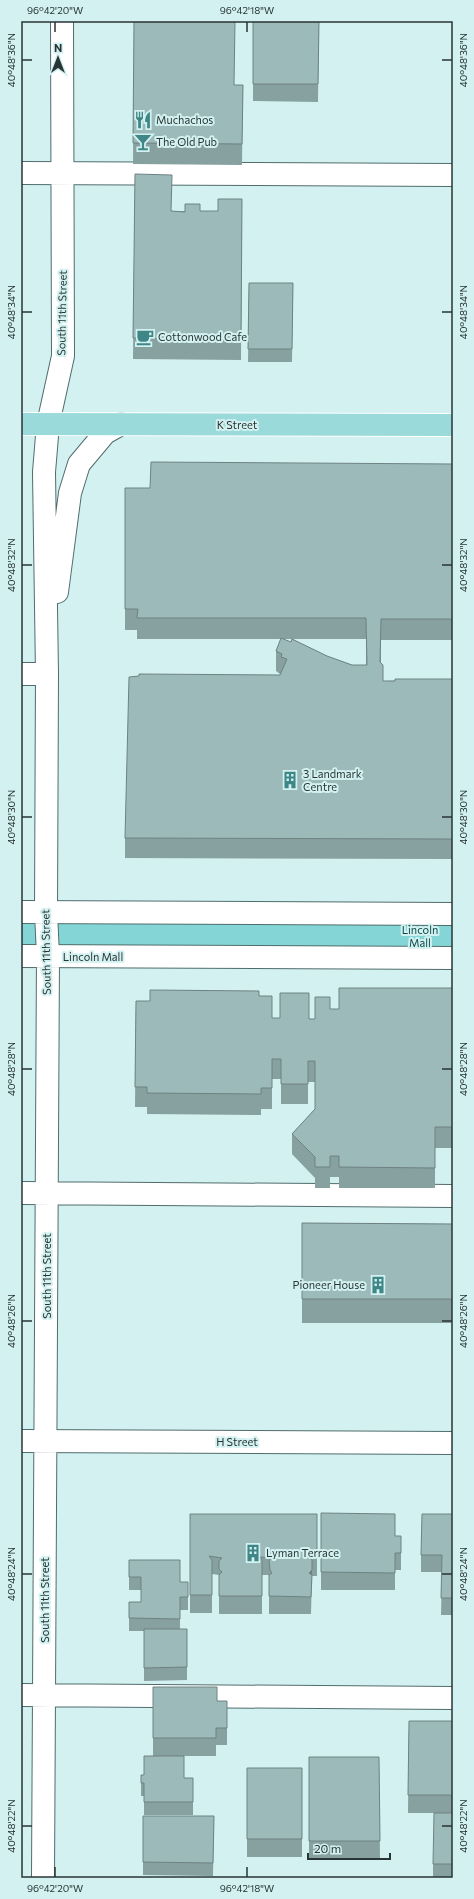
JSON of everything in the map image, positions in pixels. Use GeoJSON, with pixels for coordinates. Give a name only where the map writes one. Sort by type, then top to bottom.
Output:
{"type":"FeatureCollection","features":[{"type":"Feature","properties":{"kind":"main road","name":"K Street"},"geometry":{"type":"LineString","coordinates":[[21,424],[453,425]]}},
{"type":"Feature","properties":{"kind":"street","name":"South 11th Street"},"geometry":{"type":"LineString","coordinates":[[43,1878],[48,956],[46,912],[47,674],[44,472],[48,424],[63,356],[62,21]]}},
{"type":"Feature","properties":{"kind":"street"},"geometry":{"type":"LineString","coordinates":[[21,173],[453,176]]}},
{"type":"Feature","properties":{"kind":"street","name":"South 11th Street"},"geometry":{"type":"LineString","coordinates":[[47,674],[70,493],[79,464],[106,433],[121,424]]}},
{"type":"Feature","properties":{"kind":"street"},"geometry":{"type":"LineString","coordinates":[[21,674],[47,674]]}},
{"type":"Feature","properties":{"kind":"street"},"geometry":{"type":"LineString","coordinates":[[21,912],[453,914]]}},
{"type":"Feature","properties":{"kind":"street","name":"Lincoln Mall"},"geometry":{"type":"LineString","coordinates":[[21,956],[453,958]]}},
{"type":"Feature","properties":{"kind":"street"},"geometry":{"type":"LineString","coordinates":[[21,1193],[453,1196]]}},
{"type":"Feature","properties":{"kind":"street","name":"H Street"},"geometry":{"type":"LineString","coordinates":[[21,1441],[453,1443]]}},
{"type":"Feature","properties":{"kind":"street"},"geometry":{"type":"LineString","coordinates":[[21,1695],[453,1698]]}},
{"type":"Feature","properties":{"kind":"green space","name":"Lincoln Mall"},"geometry":{"type":"Polygon","coordinates":[[[21,912],[453,914],[453,958],[21,956],[21,912]]]}},
{"type":"Feature","properties":{"kind":"building"},"geometry":{"type":"Polygon","coordinates":[[[134,21],[235,21],[234,85],[243,85],[242,144],[133,143],[134,21]]]}},
{"type":"Feature","properties":{"kind":"building"},"geometry":{"type":"Polygon","coordinates":[[[253,21],[319,21],[318,84],[253,84],[253,21]]]}},
{"type":"Feature","properties":{"kind":"building"},"geometry":{"type":"Polygon","coordinates":[[[135,174],[172,175],[171,211],[185,212],[185,204],[200,204],[200,211],[218,211],[218,199],[242,199],[241,340],[133,338],[135,174]]]}},
{"type":"Feature","properties":{"kind":"building"},"geometry":{"type":"Polygon","coordinates":[[[249,283],[293,283],[292,349],[248,349],[249,283]]]}},
{"type":"Feature","properties":{"kind":"building"},"geometry":{"type":"Polygon","coordinates":[[[151,462],[453,464],[453,619],[381,619],[380,662],[383,665],[383,681],[395,681],[395,679],[453,679],[453,839],[125,838],[129,677],[139,676],[139,674],[280,675],[287,659],[281,657],[282,654],[276,651],[281,638],[291,642],[292,639],[327,656],[352,665],[367,665],[366,618],[137,618],[138,609],[125,609],[125,488],[150,488],[151,462]]]}},
{"type":"Feature","properties":{"kind":"building"},"geometry":{"type":"Polygon","coordinates":[[[339,988],[453,988],[453,1127],[435,1127],[435,1168],[339,1167],[339,1156],[330,1156],[330,1167],[315,1167],[315,1157],[292,1134],[315,1109],[315,1061],[308,1061],[308,1084],[281,1084],[281,1059],[272,1059],[272,1088],[261,1088],[261,1094],[147,1093],[147,1087],[135,1087],[136,1001],[150,1001],[150,990],[259,991],[259,996],[272,996],[272,1018],[280,1018],[280,993],[309,993],[309,1019],[315,1019],[315,997],[330,997],[330,1009],[339,1009],[339,988]]]}},
{"type":"Feature","properties":{"kind":"building","name":"Pioneer House"},"geometry":{"type":"Polygon","coordinates":[[[302,1223],[453,1224],[453,1299],[302,1299],[302,1223]]]}},
{"type":"Feature","properties":{"kind":"building"},"geometry":{"type":"Polygon","coordinates":[[[321,1513],[395,1514],[395,1536],[401,1536],[401,1553],[395,1553],[395,1573],[321,1572],[321,1513]]]}},
{"type":"Feature","properties":{"kind":"building","name":"Lyman Terrace"},"geometry":{"type":"Polygon","coordinates":[[[190,1514],[317,1514],[317,1558],[310,1558],[312,1560],[312,1570],[309,1573],[312,1575],[311,1597],[269,1596],[269,1575],[272,1573],[270,1570],[269,1560],[272,1558],[260,1557],[262,1560],[262,1596],[219,1596],[219,1575],[222,1572],[219,1569],[219,1561],[222,1558],[209,1556],[212,1560],[212,1595],[190,1595],[190,1514]]]}},
{"type":"Feature","properties":{"kind":"building"},"geometry":{"type":"Polygon","coordinates":[[[422,1514],[453,1514],[453,1598],[441,1598],[442,1555],[421,1555],[422,1514]]]}},
{"type":"Feature","properties":{"kind":"building"},"geometry":{"type":"Polygon","coordinates":[[[129,1560],[180,1560],[180,1582],[188,1582],[188,1597],[180,1597],[180,1619],[129,1618],[129,1602],[141,1602],[141,1577],[129,1577],[129,1560]]]}},
{"type":"Feature","properties":{"kind":"building"},"geometry":{"type":"Polygon","coordinates":[[[144,1629],[187,1629],[187,1667],[144,1668],[144,1629]]]}},
{"type":"Feature","properties":{"kind":"building"},"geometry":{"type":"Polygon","coordinates":[[[153,1687],[217,1687],[217,1701],[227,1701],[227,1728],[216,1728],[216,1738],[153,1738],[153,1687]]]}},
{"type":"Feature","properties":{"kind":"building"},"geometry":{"type":"Polygon","coordinates":[[[409,1721],[453,1721],[453,1795],[408,1795],[409,1721]]]}},
{"type":"Feature","properties":{"kind":"building"},"geometry":{"type":"Polygon","coordinates":[[[144,1756],[184,1756],[184,1778],[193,1778],[193,1802],[144,1802],[144,1783],[141,1783],[141,1775],[144,1775],[144,1756]]]}},
{"type":"Feature","properties":{"kind":"building"},"geometry":{"type":"Polygon","coordinates":[[[309,1757],[379,1757],[380,1841],[309,1841],[309,1757]]]}},
{"type":"Feature","properties":{"kind":"building"},"geometry":{"type":"Polygon","coordinates":[[[247,1768],[302,1768],[302,1839],[247,1839],[247,1768]]]}},
{"type":"Feature","properties":{"kind":"building"},"geometry":{"type":"Polygon","coordinates":[[[434,1813],[453,1813],[453,1864],[433,1864],[434,1813]]]}},
{"type":"Feature","properties":{"kind":"building"},"geometry":{"type":"Polygon","coordinates":[[[143,1816],[214,1816],[213,1863],[143,1862],[143,1816]]]}},
{"type":"Feature","properties":{"kind":"place","name":"Muchachos"},"geometry":{"type":"Point","coordinates":[143,120]}},
{"type":"Feature","properties":{"kind":"place","name":"The Old Pub"},"geometry":{"type":"Point","coordinates":[143,142]}},
{"type":"Feature","properties":{"kind":"place","name":"Cottonwood Cafe"},"geometry":{"type":"Point","coordinates":[145,337]}},
{"type":"Feature","properties":{"kind":"place","name":"3 Landmark Centre"},"geometry":{"type":"Point","coordinates":[290,780]}},
{"type":"Feature","properties":{"kind":"place","name":"Pioneer House"},"geometry":{"type":"Point","coordinates":[378,1285]}},
{"type":"Feature","properties":{"kind":"place","name":"Lyman Terrace"},"geometry":{"type":"Point","coordinates":[253,1553]}}]}
